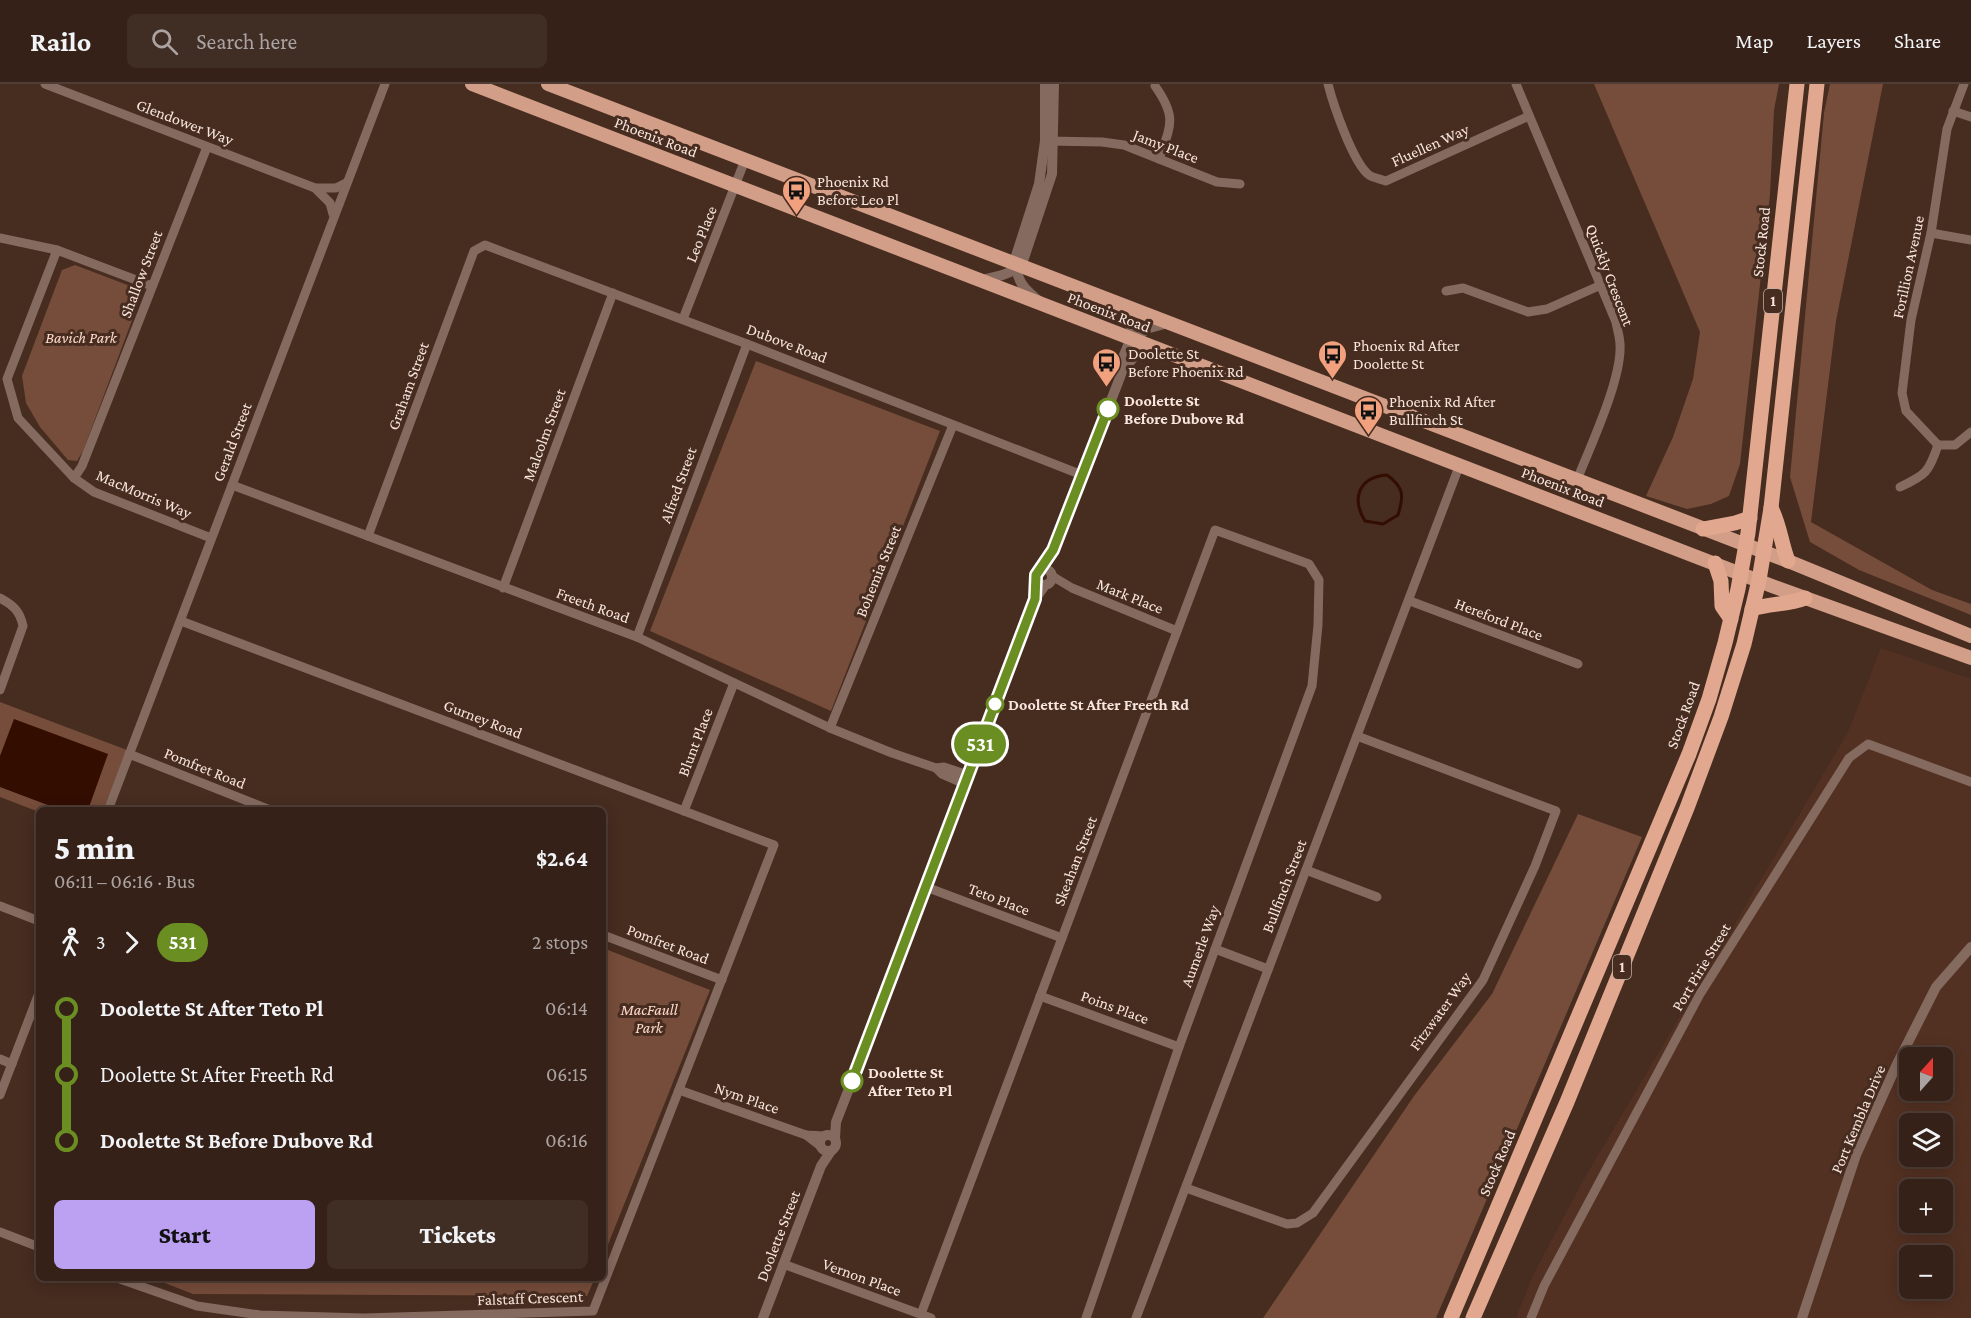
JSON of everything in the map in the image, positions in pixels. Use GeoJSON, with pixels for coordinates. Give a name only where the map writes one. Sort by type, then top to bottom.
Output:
{"type":"FeatureCollection","features":[{"type":"Feature","properties":{"kind":"highway","name":"Stock Road"},"geometry":{"type":"LineString","coordinates":[[1451,1318],[1689,754],[1709,699],[1731,619],[1746,546],[1797,84]]}},
{"type":"Feature","properties":{"kind":"highway","name":"1"},"geometry":{"type":"LineString","coordinates":[[1473,1318],[1567,1102],[1687,808],[1721,717],[1752,609],[1771,508],[1817,84]]}},
{"type":"Feature","properties":{"kind":"highway"},"geometry":{"type":"LineString","coordinates":[[1771,508],[1779,523],[1782,546],[1788,561]]}},
{"type":"Feature","properties":{"kind":"highway"},"geometry":{"type":"LineString","coordinates":[[1703,529],[1750,518]]}},
{"type":"Feature","properties":{"kind":"highway"},"geometry":{"type":"LineString","coordinates":[[1715,563],[1721,581],[1722,606],[1731,619]]}},
{"type":"Feature","properties":{"kind":"highway"},"geometry":{"type":"LineString","coordinates":[[1752,609],[1772,603],[1790,604],[1806,598]]}},
{"type":"Feature","properties":{"kind":"main road","name":"Phoenix Road"},"geometry":{"type":"LineString","coordinates":[[472,84],[1806,598],[1971,658]]}},
{"type":"Feature","properties":{"kind":"main road","name":"Phoenix Road"},"geometry":{"type":"LineString","coordinates":[[548,84],[1788,561],[1971,636]]}},
{"type":"Feature","properties":{"kind":"street","name":"Glendower Way"},"geometry":{"type":"LineString","coordinates":[[45,84],[315,188],[336,188],[346,183]]}},
{"type":"Feature","properties":{"kind":"street","name":"Gerald Street"},"geometry":{"type":"LineString","coordinates":[[109,807],[385,84]]}},
{"type":"Feature","properties":{"kind":"street"},"geometry":{"type":"LineString","coordinates":[[1045,84],[1048,141]]}},
{"type":"Feature","properties":{"kind":"street"},"geometry":{"type":"LineString","coordinates":[[1041,303],[1018,278],[1015,252],[1039,184],[1048,141],[1054,84]]}},
{"type":"Feature","properties":{"kind":"street","name":"Fluellen Way"},"geometry":{"type":"LineString","coordinates":[[1328,84],[1332,100],[1359,165],[1370,176],[1386,181],[1529,116]]}},
{"type":"Feature","properties":{"kind":"street","name":"Quickly Crescent"},"geometry":{"type":"LineString","coordinates":[[1516,84],[1616,322],[1620,346],[1618,366],[1606,404],[1577,480]]}},
{"type":"Feature","properties":{"kind":"street","name":"Forillion Avenue"},"geometry":{"type":"LineString","coordinates":[[1938,446],[1906,411],[1902,393],[1911,320],[1931,233],[1947,129],[1964,84]]}},
{"type":"Feature","properties":{"kind":"street"},"geometry":{"type":"LineString","coordinates":[[1155,86],[1168,104],[1171,115],[1170,128],[1159,159]]}},
{"type":"Feature","properties":{"kind":"street"},"geometry":{"type":"LineString","coordinates":[[1953,111],[1971,117]]}},
{"type":"Feature","properties":{"kind":"street","name":"Jamy Place"},"geometry":{"type":"LineString","coordinates":[[1048,141],[1102,142],[1124,145],[1217,182],[1240,184]]}},
{"type":"Feature","properties":{"kind":"street","name":"Shallow Street"},"geometry":{"type":"LineString","coordinates":[[74,478],[82,466],[95,435],[207,147]]}},
{"type":"Feature","properties":{"kind":"street","name":"Leo Place"},"geometry":{"type":"LineString","coordinates":[[683,319],[745,160]]}},
{"type":"Feature","properties":{"kind":"street"},"geometry":{"type":"LineString","coordinates":[[315,188],[333,207],[332,218]]}},
{"type":"Feature","properties":{"kind":"street"},"geometry":{"type":"LineString","coordinates":[[1931,233],[1971,240]]}},
{"type":"Feature","properties":{"kind":"street"},"geometry":{"type":"LineString","coordinates":[[0,238],[57,250],[152,286]]}},
{"type":"Feature","properties":{"kind":"street","name":"Dubove Road"},"geometry":{"type":"LineString","coordinates":[[480,248],[485,245],[683,319],[1082,475]]}},
{"type":"Feature","properties":{"kind":"street","name":"Graham Street"},"geometry":{"type":"LineString","coordinates":[[368,536],[474,251],[480,248]]}},
{"type":"Feature","properties":{"kind":"street","name":"MacMorris Way"},"geometry":{"type":"LineString","coordinates":[[57,250],[7,379],[18,418],[74,478],[94,492],[211,538]]}},
{"type":"Feature","properties":{"kind":"street"},"geometry":{"type":"LineString","coordinates":[[982,280],[1010,274],[1018,266]]}},
{"type":"Feature","properties":{"kind":"street"},"geometry":{"type":"LineString","coordinates":[[1446,291],[1463,288],[1528,312],[1547,309],[1601,285]]}},
{"type":"Feature","properties":{"kind":"street","name":"Malcolm Street"},"geometry":{"type":"LineString","coordinates":[[503,588],[613,293]]}},
{"type":"Feature","properties":{"kind":"street"},"geometry":{"type":"LineString","coordinates":[[1115,303],[1131,324],[1136,339],[1146,329],[1169,323]]}},
{"type":"Feature","properties":{"kind":"street","name":"Doolette Street"},"geometry":{"type":"LineString","coordinates":[[763,1318],[821,1166],[826,1142],[836,1122],[1035,599],[1046,578],[1053,550],[1082,475],[1124,367],[1130,363],[1137,351],[1136,339]]}},
{"type":"Feature","properties":{"kind":"street","name":"Alfred Street"},"geometry":{"type":"LineString","coordinates":[[637,637],[747,344]]}},
{"type":"Feature","properties":{"kind":"street","name":"Bohemia Street"},"geometry":{"type":"LineString","coordinates":[[830,728],[953,425]]}},
{"type":"Feature","properties":{"kind":"street"},"geometry":{"type":"LineString","coordinates":[[1900,488],[1918,479],[1930,468],[1938,446],[1955,446],[1971,432]]}},
{"type":"Feature","properties":{"kind":"street","name":"Bullfinch Street"},"geometry":{"type":"LineString","coordinates":[[1136,1318],[1410,601],[1460,464]]}},
{"type":"Feature","properties":{"kind":"street","name":"Freeth Road"},"geometry":{"type":"LineString","coordinates":[[232,485],[637,637],[830,728],[936,768],[942,774],[967,780]]}},
{"type":"Feature","properties":{"kind":"street","name":"Skeahan Street"},"geometry":{"type":"LineString","coordinates":[[921,1314],[1215,530],[1309,564],[1319,580]]}},
{"type":"Feature","properties":{"kind":"street","name":"Mark Place"},"geometry":{"type":"LineString","coordinates":[[1046,578],[1177,631]]}},
{"type":"Feature","properties":{"kind":"street","name":"Aumerle Way"},"geometry":{"type":"LineString","coordinates":[[1086,1318],[1179,1047],[1312,686],[1318,625],[1319,580]]}},
{"type":"Feature","properties":{"kind":"street"},"geometry":{"type":"LineString","coordinates":[[0,598],[11,604],[21,615],[23,626],[0,690]]}},
{"type":"Feature","properties":{"kind":"street","name":"Hereford Place"},"geometry":{"type":"LineString","coordinates":[[1410,601],[1578,664]]}},
{"type":"Feature","properties":{"kind":"street","name":"Gurney Road"},"geometry":{"type":"LineString","coordinates":[[181,621],[774,845]]}},
{"type":"Feature","properties":{"kind":"street","name":"Blunt Place"},"geometry":{"type":"LineString","coordinates":[[684,811],[734,683]]}},
{"type":"Feature","properties":{"kind":"street","name":"Fitzwater Way"},"geometry":{"type":"LineString","coordinates":[[1186,1188],[1287,1224],[1297,1223],[1313,1213],[1483,980],[1535,866],[1556,811],[1357,736]]}},
{"type":"Feature","properties":{"kind":"street","name":"Port Pirie Street"},"geometry":{"type":"LineString","coordinates":[[1531,1318],[1544,1286],[1700,994],[1849,758],[1868,744],[1971,782]]}},
{"type":"Feature","properties":{"kind":"street","name":"Pomfret Road"},"geometry":{"type":"LineString","coordinates":[[129,754],[262,807]]}},
{"type":"Feature","properties":{"kind":"street","name":"Falstaff Crescent"},"geometry":{"type":"LineString","coordinates":[[606,1278],[774,845]]}},
{"type":"Feature","properties":{"kind":"street"},"geometry":{"type":"LineString","coordinates":[[1306,870],[1377,897]]}},
{"type":"Feature","properties":{"kind":"street","name":"Teto Place"},"geometry":{"type":"LineString","coordinates":[[926,887],[1062,938]]}},
{"type":"Feature","properties":{"kind":"street"},"geometry":{"type":"LineString","coordinates":[[0,906],[36,920]]}},
{"type":"Feature","properties":{"kind":"street","name":"Pomfret Road"},"geometry":{"type":"LineString","coordinates":[[606,936],[722,980]]}},
{"type":"Feature","properties":{"kind":"street","name":"Port Kembla Drive"},"geometry":{"type":"LineString","coordinates":[[1802,1318],[1856,1155],[1888,1084],[1936,987],[1971,947]]}},
{"type":"Feature","properties":{"kind":"street"},"geometry":{"type":"LineString","coordinates":[[1215,949],[1268,969]]}},
{"type":"Feature","properties":{"kind":"street","name":"Poins Place"},"geometry":{"type":"LineString","coordinates":[[1040,996],[1179,1047]]}},
{"type":"Feature","properties":{"kind":"street"},"geometry":{"type":"LineString","coordinates":[[0,1095],[36,1001]]}},
{"type":"Feature","properties":{"kind":"street"},"geometry":{"type":"LineString","coordinates":[[0,1059],[12,1064]]}},
{"type":"Feature","properties":{"kind":"street","name":"Nym Place"},"geometry":{"type":"LineString","coordinates":[[679,1090],[826,1142]]}},
{"type":"Feature","properties":{"kind":"street"},"geometry":{"type":"LineString","coordinates":[[0,1232],[36,1246]]}},
{"type":"Feature","properties":{"kind":"street","name":"Vernon Place"},"geometry":{"type":"LineString","coordinates":[[783,1264],[931,1318]]}},
{"type":"Feature","properties":{"kind":"street","name":"Falstaff Crescent"},"geometry":{"type":"LineString","coordinates":[[126,1281],[197,1306],[228,1311],[260,1315],[364,1318],[593,1311],[605,1281]]}},
{"type":"Feature","properties":{"kind":"shaded area"},"geometry":{"type":"Polygon","coordinates":[[[1881,648],[1971,679],[1971,1318],[1516,1318],[1533,1275],[1584,1179],[1848,732],[1881,648]]]}},
{"type":"Feature","properties":{"kind":"shaded area"},"geometry":{"type":"Polygon","coordinates":[[[14,719],[108,754],[89,807],[53,807],[0,787],[0,756],[14,719]]]}},
{"type":"Feature","properties":{"kind":"green space"},"geometry":{"type":"Polygon","coordinates":[[[1594,84],[1779,84],[1774,110],[1770,195],[1740,464],[1729,496],[1711,504],[1687,509],[1646,496],[1673,437],[1693,379],[1700,332],[1594,84]]]}},
{"type":"Feature","properties":{"kind":"green space"},"geometry":{"type":"Polygon","coordinates":[[[1830,84],[1883,84],[1836,321],[1811,522],[1932,590],[1971,604],[1971,615],[1859,570],[1810,542],[1790,477],[1824,113],[1830,84]]]}},
{"type":"Feature","properties":{"kind":"green space","name":"Bavich Park"},"geometry":{"type":"Polygon","coordinates":[[[75,265],[138,289],[140,299],[83,451],[77,461],[68,460],[40,427],[26,403],[22,376],[62,270],[75,265]]]}},
{"type":"Feature","properties":{"kind":"green space"},"geometry":{"type":"Polygon","coordinates":[[[756,361],[940,431],[831,711],[650,631],[756,361]]]}},
{"type":"Feature","properties":{"kind":"green space"},"geometry":{"type":"Polygon","coordinates":[[[0,702],[127,750],[104,807],[36,807],[36,811],[0,797],[0,702]]]}},
{"type":"Feature","properties":{"kind":"green space"},"geometry":{"type":"Polygon","coordinates":[[[1578,814],[1642,837],[1436,1318],[1263,1318],[1414,1096],[1492,994],[1578,814]]]}},
{"type":"Feature","properties":{"kind":"green space","name":"MacFaull Park"},"geometry":{"type":"Polygon","coordinates":[[[606,949],[710,990],[606,1250],[606,949]]]}},
{"type":"Feature","properties":{"kind":"green space"},"geometry":{"type":"Polygon","coordinates":[[[160,1281],[594,1281],[587,1296],[193,1294],[160,1281]]]}},
{"type":"Feature","properties":{"kind":"waterway"},"geometry":{"type":"LineString","coordinates":[[1387,475],[1400,488],[1402,497],[1398,515],[1383,524],[1365,521],[1359,504],[1360,490],[1370,480],[1387,475]]}},
{"type":"Feature","properties":{"kind":"bus line","name":"531"},"geometry":{"type":"LineString","coordinates":[[852,1081],[1035,599],[1036,575],[1053,550],[1108,409]]}},
{"type":"Feature","properties":{"kind":"place","name":"Phoenix Rd Before Leo Pl"},"geometry":{"type":"Point","coordinates":[796,216]}},
{"type":"Feature","properties":{"kind":"place","name":"Phoenix Rd After Doolette St"},"geometry":{"type":"Point","coordinates":[1332,380]}},
{"type":"Feature","properties":{"kind":"place","name":"Doolette St Before Phoenix Rd"},"geometry":{"type":"Point","coordinates":[1107,388]}},
{"type":"Feature","properties":{"kind":"place","name":"Doolette St Before Dubove Rd"},"geometry":{"type":"Point","coordinates":[1108,409]}},
{"type":"Feature","properties":{"kind":"place","name":"Phoenix Rd After Bullfinch St"},"geometry":{"type":"Point","coordinates":[1368,436]}},
{"type":"Feature","properties":{"kind":"place","name":"Doolette St After Freeth Rd"},"geometry":{"type":"Point","coordinates":[995,704]}},
{"type":"Feature","properties":{"kind":"place","name":"Doolette St After Teto Pl"},"geometry":{"type":"Point","coordinates":[852,1081]}}]}
